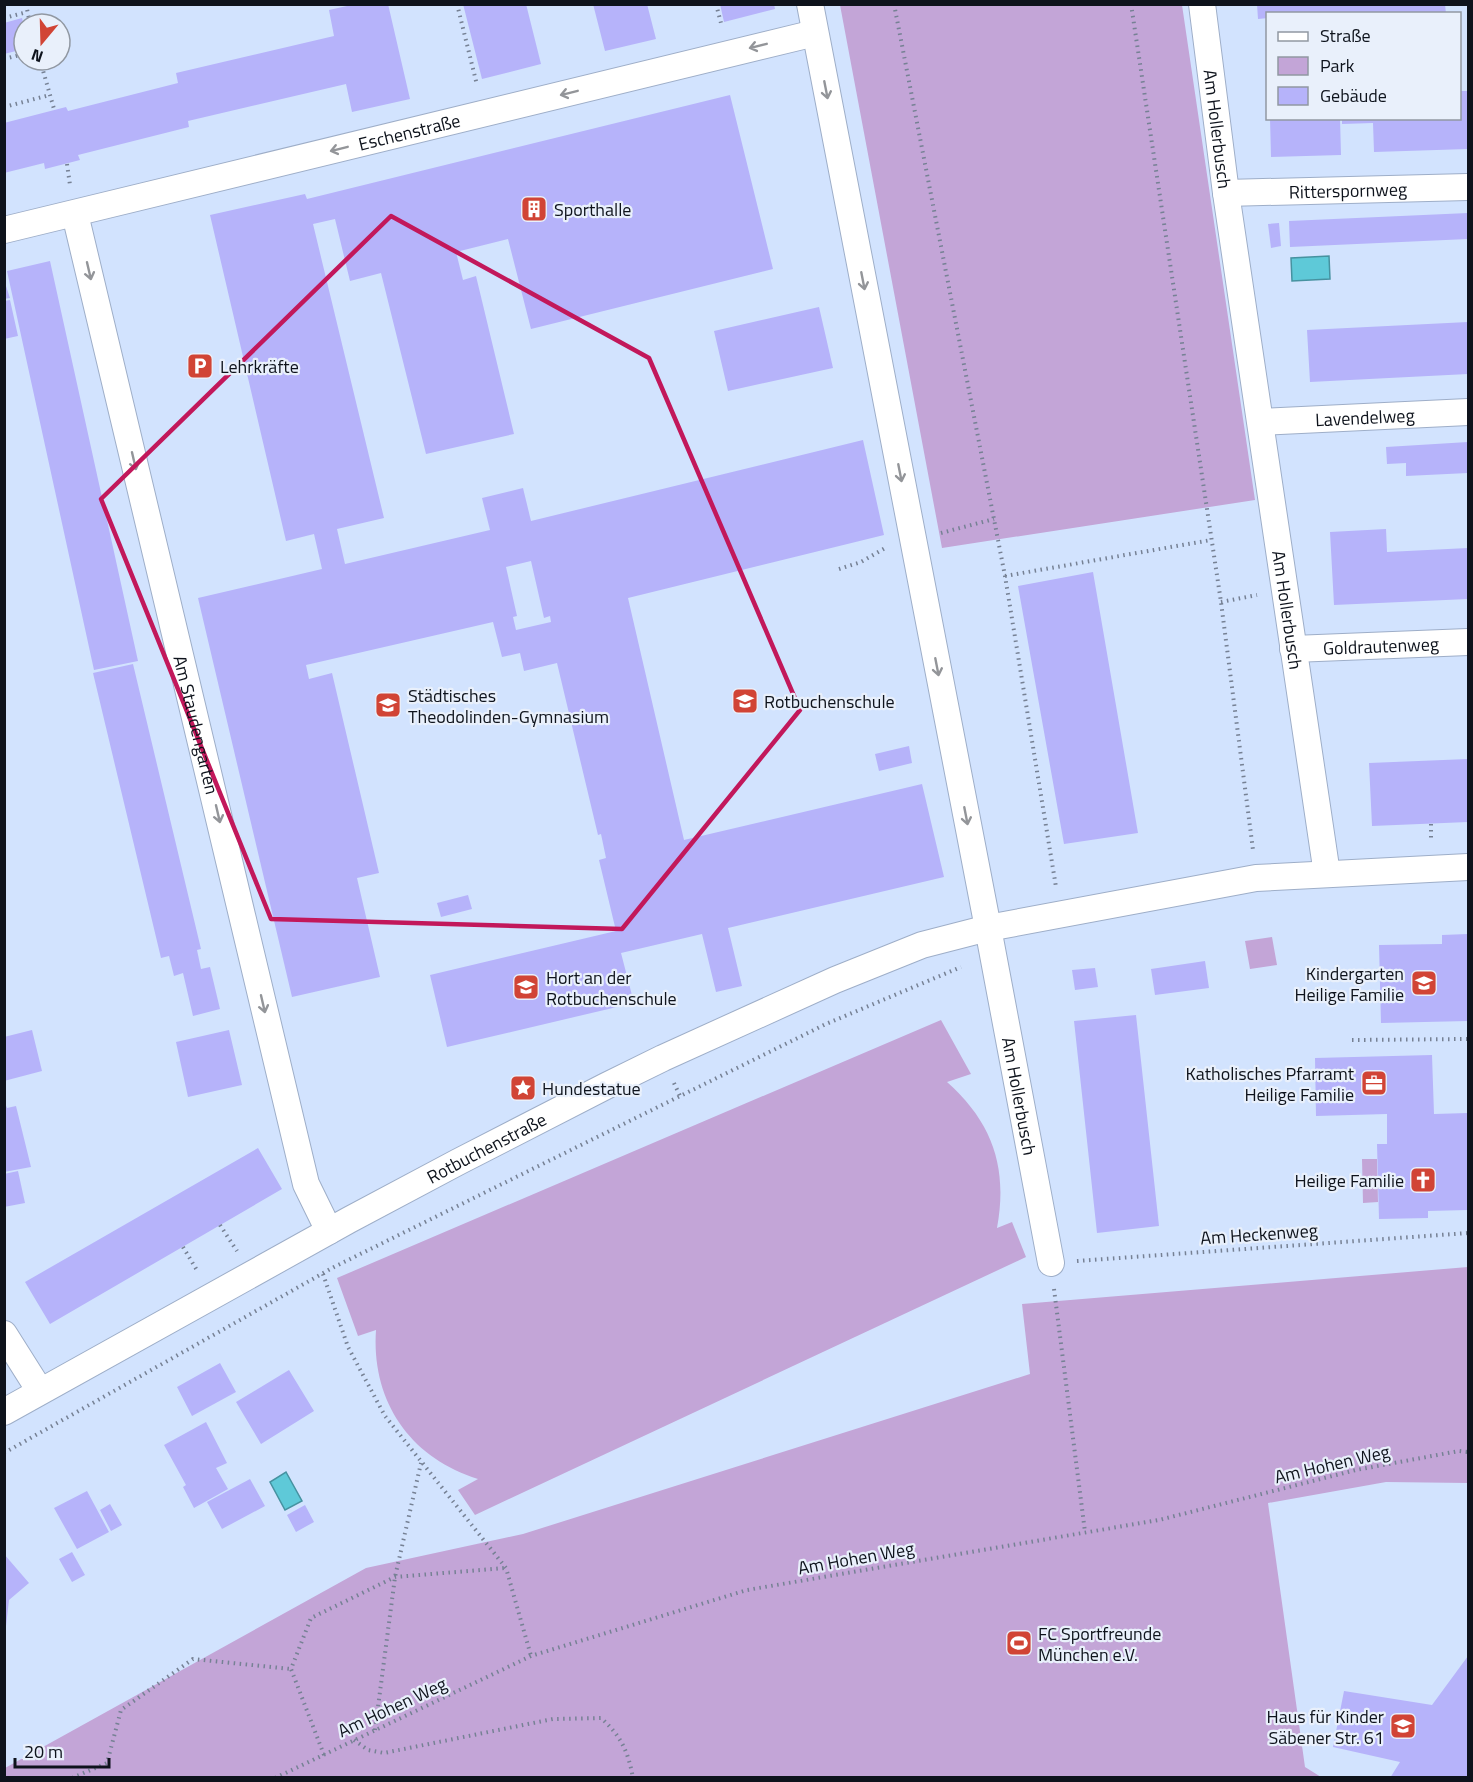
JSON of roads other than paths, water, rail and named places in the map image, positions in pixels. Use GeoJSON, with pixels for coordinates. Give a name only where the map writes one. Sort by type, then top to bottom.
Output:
{"type":"FeatureCollection","features":[{"type":"Feature","properties":{"kind":"street","name":"Am Hollerbusch"},"geometry":{"type":"LineString","coordinates":[[810,4],[1051,1263]]}},
{"type":"Feature","properties":{"kind":"street","name":"Am Hollerbusch"},"geometry":{"type":"LineString","coordinates":[[1202,4],[1226,193],[1327,874]]}},
{"type":"Feature","properties":{"kind":"street","name":"Eschenstraße"},"geometry":{"type":"LineString","coordinates":[[4,230],[815,33]]}},
{"type":"Feature","properties":{"kind":"street","name":"Ritterspornweg"},"geometry":{"type":"LineString","coordinates":[[1226,193],[1468,187]]}},
{"type":"Feature","properties":{"kind":"street","name":"Am Staudengarten"},"geometry":{"type":"LineString","coordinates":[[75,214],[306,1184],[329,1231]]}},
{"type":"Feature","properties":{"kind":"street","name":"Lavendelweg"},"geometry":{"type":"LineString","coordinates":[[1261,422],[1468,412]]}},
{"type":"Feature","properties":{"kind":"street","name":"Goldrautenweg"},"geometry":{"type":"LineString","coordinates":[[1293,649],[1468,642]]}},
{"type":"Feature","properties":{"kind":"street"},"geometry":{"type":"LineString","coordinates":[[988,928],[1256,878],[1468,867]]}},
{"type":"Feature","properties":{"kind":"street","name":"Rotbuchenstraße"},"geometry":{"type":"LineString","coordinates":[[4,1412],[329,1231],[458,1162],[663,1058],[835,980],[922,945],[988,928]]}},
{"type":"Feature","properties":{"kind":"street"},"geometry":{"type":"LineString","coordinates":[[4,1334],[40,1391]]}},
{"type":"Feature","properties":{"kind":"place","name":"Sporthalle"},"geometry":{"type":"Point","coordinates":[534,209]}},
{"type":"Feature","properties":{"kind":"place","name":"Lehrkräfte"},"geometry":{"type":"Point","coordinates":[200,366]}},
{"type":"Feature","properties":{"kind":"place","name":"Rotbuchenschule"},"geometry":{"type":"Point","coordinates":[745,701]}},
{"type":"Feature","properties":{"kind":"place","name":"Städtisches Theodolinden-Gymnasium"},"geometry":{"type":"Point","coordinates":[388,705]}},
{"type":"Feature","properties":{"kind":"place","name":"Kindergarten Heilige Familie"},"geometry":{"type":"Point","coordinates":[1424,983]}},
{"type":"Feature","properties":{"kind":"place","name":"Hort an der Rotbuchenschule"},"geometry":{"type":"Point","coordinates":[526,987]}},
{"type":"Feature","properties":{"kind":"place","name":"Katholisches Pfarramt Heilige Familie"},"geometry":{"type":"Point","coordinates":[1374,1083]}},
{"type":"Feature","properties":{"kind":"place","name":"Hundestatue"},"geometry":{"type":"Point","coordinates":[523,1088]}},
{"type":"Feature","properties":{"kind":"place","name":"Heilige Familie"},"geometry":{"type":"Point","coordinates":[1423,1180]}},
{"type":"Feature","properties":{"kind":"place","name":"FC Sportfreunde München e.V."},"geometry":{"type":"Point","coordinates":[1019,1643]}},
{"type":"Feature","properties":{"kind":"place","name":"Haus für Kinder Säbener Str. 61"},"geometry":{"type":"Point","coordinates":[1403,1726]}}]}
